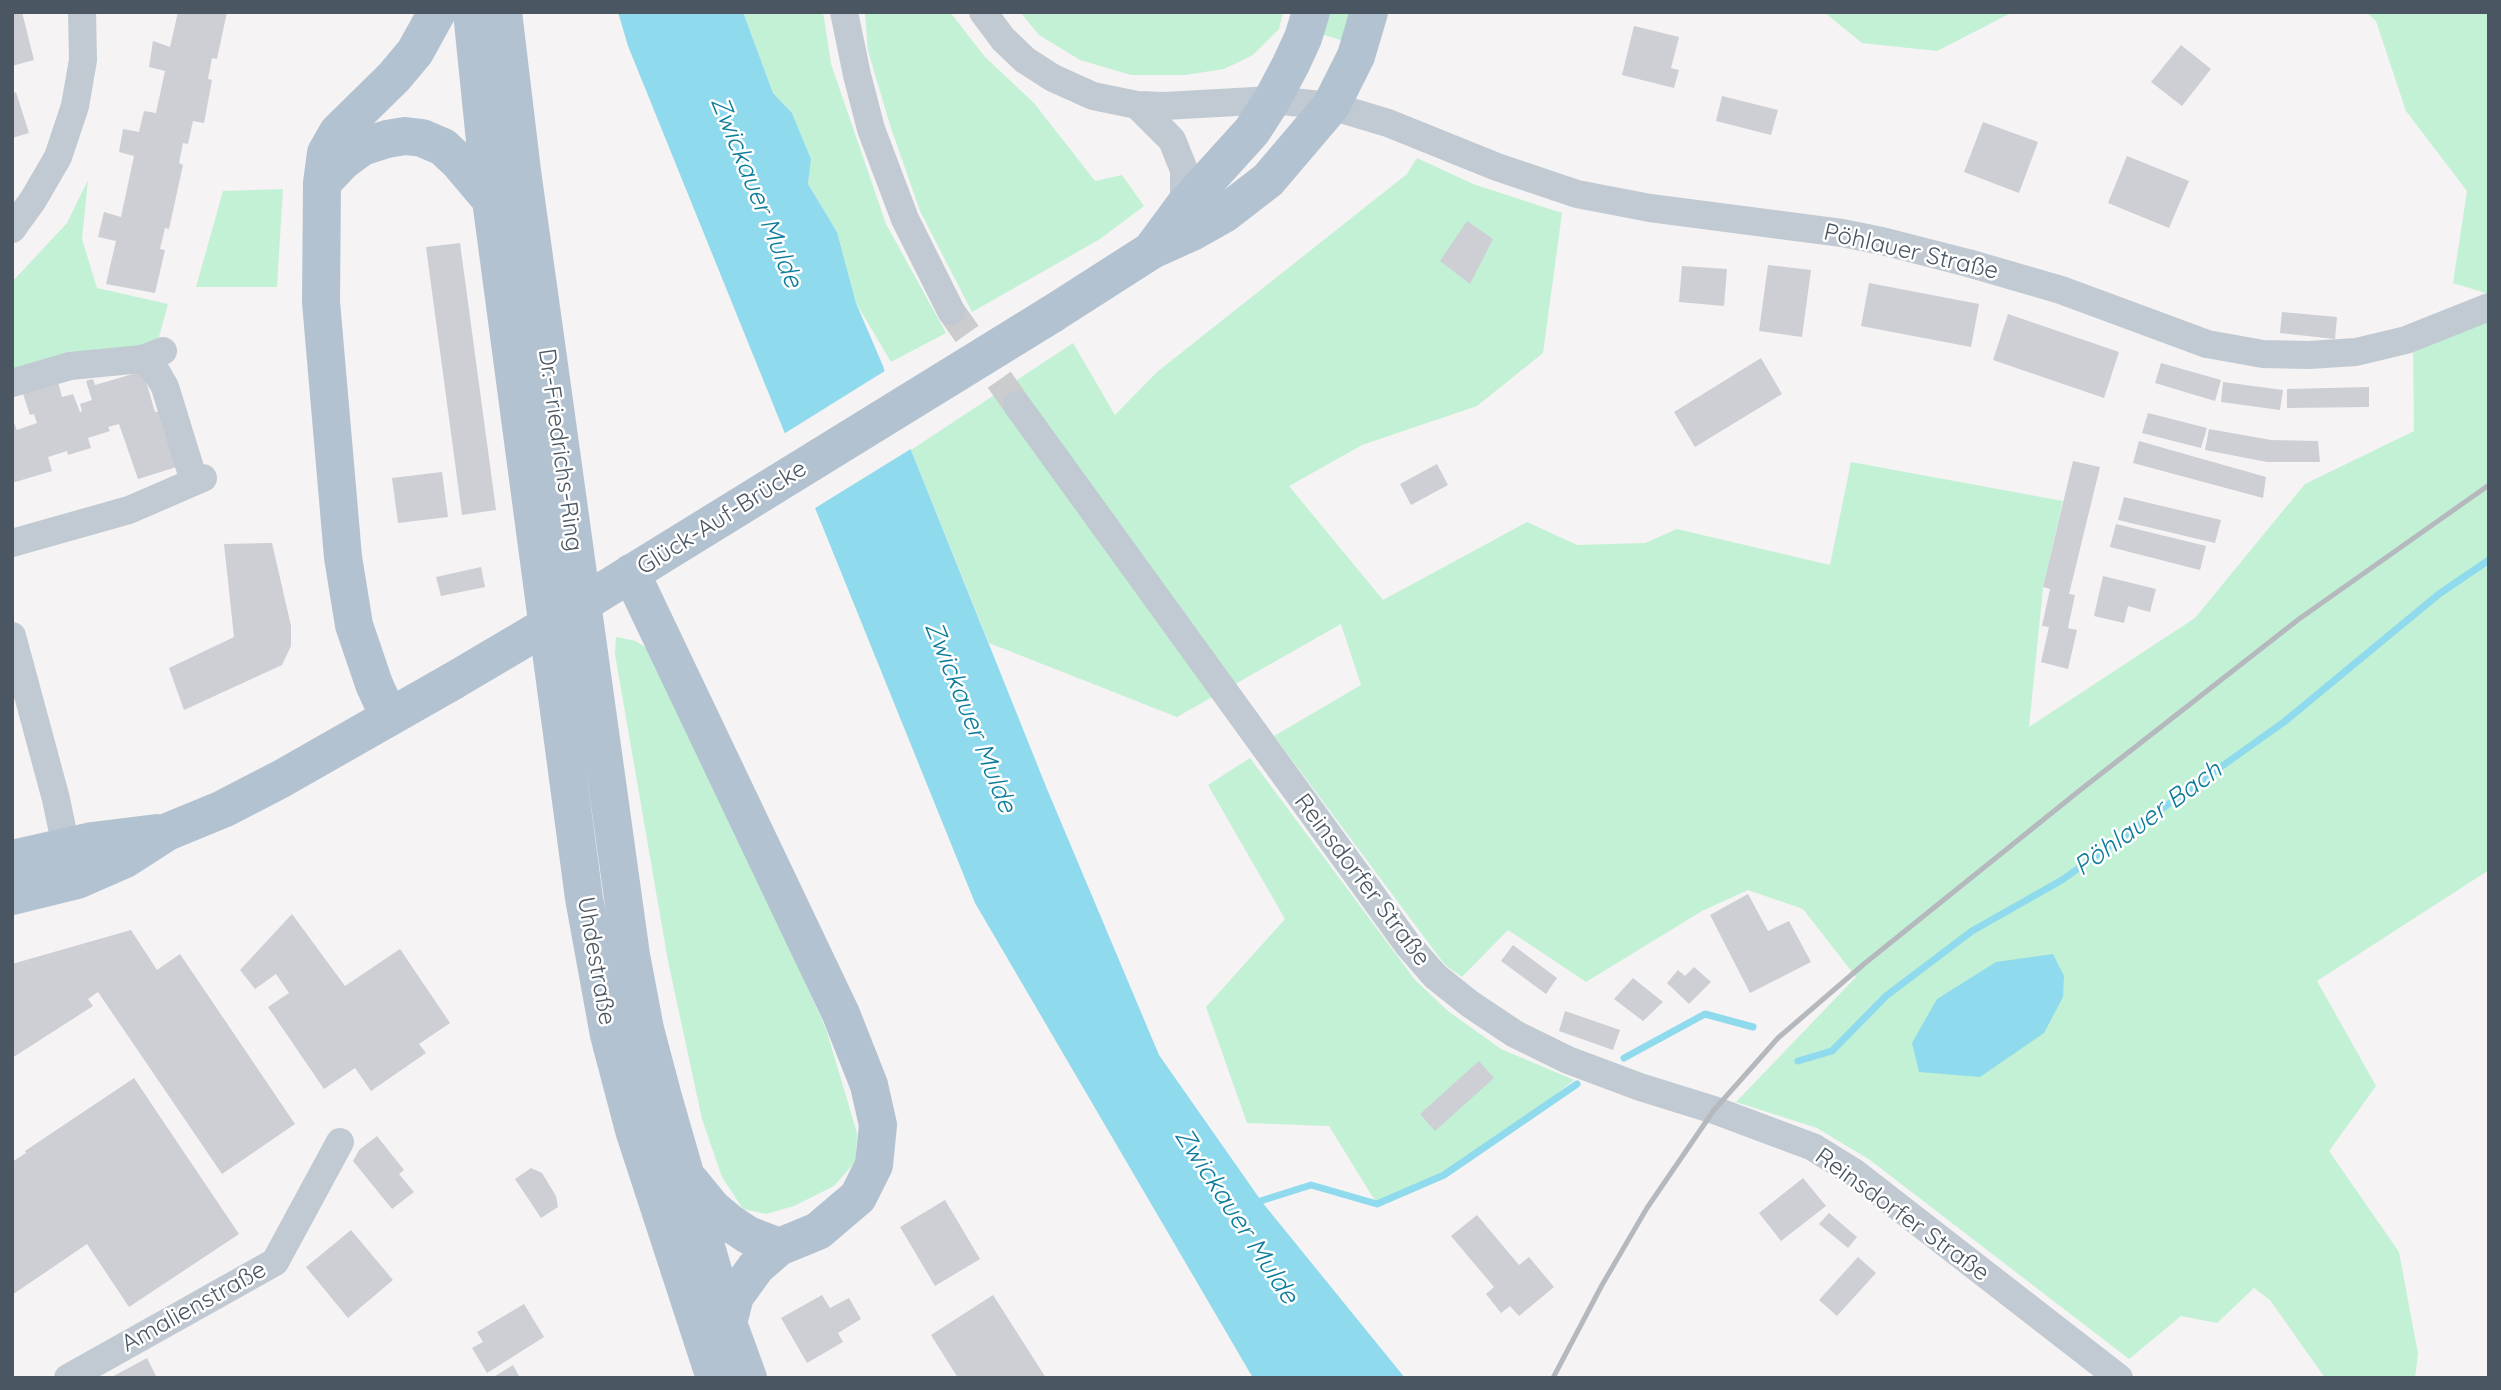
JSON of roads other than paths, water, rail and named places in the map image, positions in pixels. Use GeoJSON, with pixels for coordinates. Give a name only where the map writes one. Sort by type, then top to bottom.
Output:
{"type":"FeatureCollection","features":[{"type":"Feature","properties":{"kind":"main road"},"geometry":{"type":"LineString","coordinates":[[23,893],[77,880],[103,870],[167,832],[223,809],[281,779],[389,717],[374,684],[354,625],[343,557],[321,302],[322,183],[326,153],[338,132],[394,77],[415,52],[437,12]]}},
{"type":"Feature","properties":{"kind":"main road","name":"Dr.-Friedrichs-Ring"},"geometry":{"type":"LineString","coordinates":[[472,12],[491,200],[535,531]]}},
{"type":"Feature","properties":{"kind":"main road","name":"Dr.-Friedrichs-Ring"},"geometry":{"type":"LineString","coordinates":[[503,12],[523,184],[620,886]]}},
{"type":"Feature","properties":{"kind":"main road"},"geometry":{"type":"LineString","coordinates":[[1152,250],[1184,206],[1252,131],[1272,100],[1303,38],[1311,12]]}},
{"type":"Feature","properties":{"kind":"main road"},"geometry":{"type":"LineString","coordinates":[[1152,250],[1192,232],[1251,195],[1301,144],[1331,106],[1356,56],[1369,12]]}},
{"type":"Feature","properties":{"kind":"main road"},"geometry":{"type":"LineString","coordinates":[[322,183],[343,161],[362,147],[405,136],[422,138],[443,147],[491,200]]}},
{"type":"Feature","properties":{"kind":"main road","name":"Glück-Auf-Brücke"},"geometry":{"type":"LineString","coordinates":[[389,717],[631,573],[1152,250]]}},
{"type":"Feature","properties":{"kind":"main road","name":"Uhdestraße"},"geometry":{"type":"LineString","coordinates":[[535,531],[584,898],[609,1035],[634,1129],[715,1378]]}},
{"type":"Feature","properties":{"kind":"main road"},"geometry":{"type":"LineString","coordinates":[[631,573],[841,1014],[869,1085],[878,1125],[874,1165],[858,1197],[818,1231],[779,1247],[756,1267],[735,1296],[728,1323]]}},
{"type":"Feature","properties":{"kind":"main road"},"geometry":{"type":"LineString","coordinates":[[12,859],[125,836],[167,832]]}},
{"type":"Feature","properties":{"kind":"main road","name":"Uhdestraße"},"geometry":{"type":"LineString","coordinates":[[620,886],[645,1029],[728,1323],[748,1378]]}},
{"type":"Feature","properties":{"kind":"main road"},"geometry":{"type":"LineString","coordinates":[[685,1174],[712,1208],[730,1223],[748,1236],[779,1247]]}},
{"type":"Feature","properties":{"kind":"street"},"geometry":{"type":"LineString","coordinates":[[12,229],[33,200],[58,156],[75,106],[83,60],[82,12]]}},
{"type":"Feature","properties":{"kind":"street"},"geometry":{"type":"LineString","coordinates":[[844,12],[871,128],[905,219],[951,311]]}},
{"type":"Feature","properties":{"kind":"street"},"geometry":{"type":"LineString","coordinates":[[983,12],[1003,39],[1018,53],[1052,78],[1093,96],[1137,105],[1165,106],[1272,100]]}},
{"type":"Feature","properties":{"kind":"street","name":"Pöhlauer Straße"},"geometry":{"type":"LineString","coordinates":[[1272,100],[1331,106],[1388,123],[1486,163],[1577,194],[1650,208],[1842,233],[1968,262],[2061,290],[2207,344],[2263,354],[2356,352],[2406,340],[2489,307]]}},
{"type":"Feature","properties":{"kind":"street"},"geometry":{"type":"LineString","coordinates":[[1137,105],[1172,140],[1184,170],[1184,206]]}},
{"type":"Feature","properties":{"kind":"street"},"geometry":{"type":"LineString","coordinates":[[12,383],[70,366],[152,355],[198,480],[129,509],[12,543]]}},
{"type":"Feature","properties":{"kind":"street","name":"Reinsdorfer Straße"},"geometry":{"type":"LineString","coordinates":[[1017,405],[1408,945],[1435,976],[1470,1004],[1516,1034],[1568,1060],[1813,1147],[1855,1173],[2119,1378]]}},
{"type":"Feature","properties":{"kind":"street"},"geometry":{"type":"LineString","coordinates":[[12,636],[56,799],[64,847],[48,876],[23,893]]}},
{"type":"Feature","properties":{"kind":"street","name":"Amalienstraße"},"geometry":{"type":"LineString","coordinates":[[68,1378],[275,1262],[340,1142]]}},
{"type":"Feature","properties":{"kind":"water","name":"Zwickauer Mulde"},"geometry":{"type":"Polygon","coordinates":[[[618,12],[743,12],[773,93],[792,113],[811,159],[808,184],[837,232],[856,303],[883,366],[911,450],[1047,789],[1159,1055],[1262,1202],[1405,1378],[1253,1378],[975,903],[628,46],[618,12]]]}},
{"type":"Feature","properties":{"kind":"water"},"geometry":{"type":"Polygon","coordinates":[[[2053,954],[2064,976],[2063,997],[2044,1033],[1980,1077],[1919,1072],[1912,1043],[1937,999],[1996,962],[2053,954]]]}},
{"type":"Feature","properties":{"kind":"waterway","name":"Pöhlauer Bach"},"geometry":{"type":"LineString","coordinates":[[1798,1061],[1832,1051],[1886,996],[1972,931],[2062,880],[2284,722],[2439,594],[2489,560]]}},
{"type":"Feature","properties":{"kind":"waterway","name":"Pöhlauer Bach"},"geometry":{"type":"LineString","coordinates":[[1624,1058],[1705,1014],[1753,1027]]}},
{"type":"Feature","properties":{"kind":"waterway","name":"Pöhlauer Bach"},"geometry":{"type":"LineString","coordinates":[[1254,1203],[1311,1185],[1377,1204],[1444,1175],[1577,1084]]}},
{"type":"Feature","properties":{"kind":"tunnel"},"geometry":{"type":"LineString","coordinates":[[951,311],[1017,405]]}},
{"type":"Feature","properties":{"kind":"railway"},"geometry":{"type":"LineString","coordinates":[[1553,1378],[1602,1285],[1647,1208],[1714,1110],[1778,1038],[1864,964],[2079,791],[2299,619],[2489,485]]}}]}
